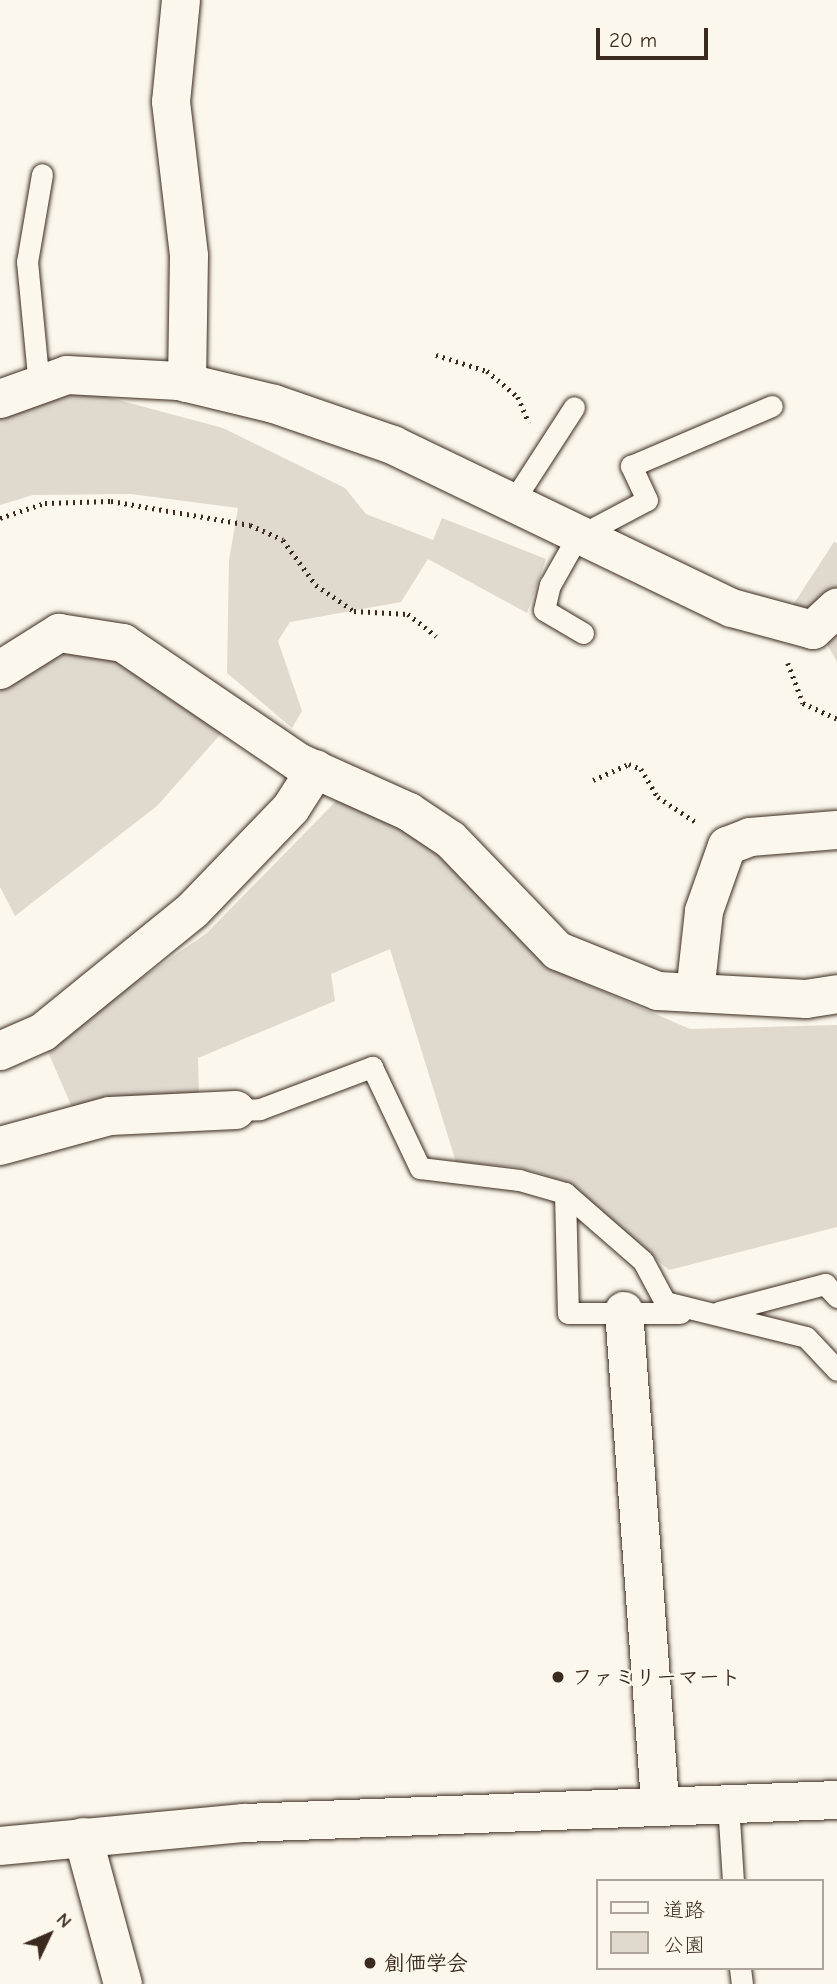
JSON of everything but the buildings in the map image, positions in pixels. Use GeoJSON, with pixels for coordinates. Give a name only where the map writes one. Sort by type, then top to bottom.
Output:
{"type":"FeatureCollection","features":[{"type":"Feature","properties":{"kind":"street"},"geometry":{"type":"LineString","coordinates":[[181,0],[171,102],[189,256],[187,383]]}},
{"type":"Feature","properties":{"kind":"street"},"geometry":{"type":"LineString","coordinates":[[0,399],[67,375],[187,383],[274,404],[393,445],[577,537],[732,608],[813,630],[837,608]]}},
{"type":"Feature","properties":{"kind":"street"},"geometry":{"type":"LineString","coordinates":[[732,608],[768,634]]}},
{"type":"Feature","properties":{"kind":"street"},"geometry":{"type":"LineString","coordinates":[[0,670],[59,633],[123,643],[316,769],[409,812],[451,840],[558,951],[658,991],[806,999],[837,994]]}},
{"type":"Feature","properties":{"kind":"street"},"geometry":{"type":"LineString","coordinates":[[0,1051],[43,1032],[193,910],[291,808],[316,769]]}},
{"type":"Feature","properties":{"kind":"street"},"geometry":{"type":"LineString","coordinates":[[695,993],[704,911],[727,846],[750,836],[837,830]]}},
{"type":"Feature","properties":{"kind":"street"},"geometry":{"type":"LineString","coordinates":[[0,1146],[110,1116],[236,1110]]}},
{"type":"Feature","properties":{"kind":"street"},"geometry":{"type":"LineString","coordinates":[[624,1311],[660,1806]]}},
{"type":"Feature","properties":{"kind":"street"},"geometry":{"type":"LineString","coordinates":[[0,1846],[244,1823],[837,1800]]}},
{"type":"Feature","properties":{"kind":"street"},"geometry":{"type":"LineString","coordinates":[[83,1837],[123,1984]]}},
{"type":"Feature","properties":{"kind":"lane"},"geometry":{"type":"LineString","coordinates":[[39,386],[27,262],[43,174]]}},
{"type":"Feature","properties":{"kind":"lane"},"geometry":{"type":"LineString","coordinates":[[583,634],[544,610],[550,585],[577,537],[647,500],[631,466],[772,406]]}},
{"type":"Feature","properties":{"kind":"lane"},"geometry":{"type":"LineString","coordinates":[[512,503],[574,407]]}},
{"type":"Feature","properties":{"kind":"lane"},"geometry":{"type":"LineString","coordinates":[[236,1110],[260,1109],[372,1067],[420,1168],[519,1180],[565,1193],[643,1261],[664,1302],[806,1337],[837,1370]]}},
{"type":"Feature","properties":{"kind":"lane"},"geometry":{"type":"LineString","coordinates":[[565,1193],[568,1313],[716,1313],[825,1283],[837,1297]]}},
{"type":"Feature","properties":{"kind":"lane"},"geometry":{"type":"LineString","coordinates":[[728,1804],[733,1879]]}},
{"type":"Feature","properties":{"kind":"path"},"geometry":{"type":"LineString","coordinates":[[436,355],[487,371],[518,397],[534,432]]}},
{"type":"Feature","properties":{"kind":"path"},"geometry":{"type":"LineString","coordinates":[[0,518],[45,503],[111,501],[250,525],[283,540],[316,585],[354,611],[408,614],[436,636]]}},
{"type":"Feature","properties":{"kind":"path"},"geometry":{"type":"LineString","coordinates":[[768,634],[785,655],[803,703],[837,719]]}},
{"type":"Feature","properties":{"kind":"path"},"geometry":{"type":"LineString","coordinates":[[593,780],[629,764],[692,821],[750,836]]}},
{"type":"Feature","properties":{"kind":"green space"},"geometry":{"type":"Polygon","coordinates":[[[77,389],[223,428],[345,488],[366,514],[433,540],[442,518],[546,559],[527,613],[428,559],[401,602],[290,622],[278,641],[302,711],[292,728],[227,673],[229,560],[238,508],[131,494],[33,495],[0,505],[0,415],[77,389]]]}},
{"type":"Feature","properties":{"kind":"green space"},"geometry":{"type":"Polygon","coordinates":[[[834,542],[837,543],[837,662],[821,633],[789,611],[834,542]]]}},
{"type":"Feature","properties":{"kind":"green space"},"geometry":{"type":"Polygon","coordinates":[[[62,644],[119,655],[226,728],[157,806],[15,916],[0,887],[0,682],[62,644]]]}},
{"type":"Feature","properties":{"kind":"green space"},"geometry":{"type":"Polygon","coordinates":[[[337,800],[406,825],[442,849],[549,968],[690,1029],[837,1025],[837,1227],[669,1270],[564,1181],[517,1167],[456,1162],[390,949],[331,974],[335,1001],[198,1058],[199,1096],[75,1114],[45,1045],[207,933],[337,800]]]}},
{"type":"Feature","properties":{"kind":"place","name":"ファミリーマート"},"geometry":{"type":"Point","coordinates":[558,1677]}},
{"type":"Feature","properties":{"kind":"place","name":"創価学会"},"geometry":{"type":"Point","coordinates":[370,1963]}}]}
